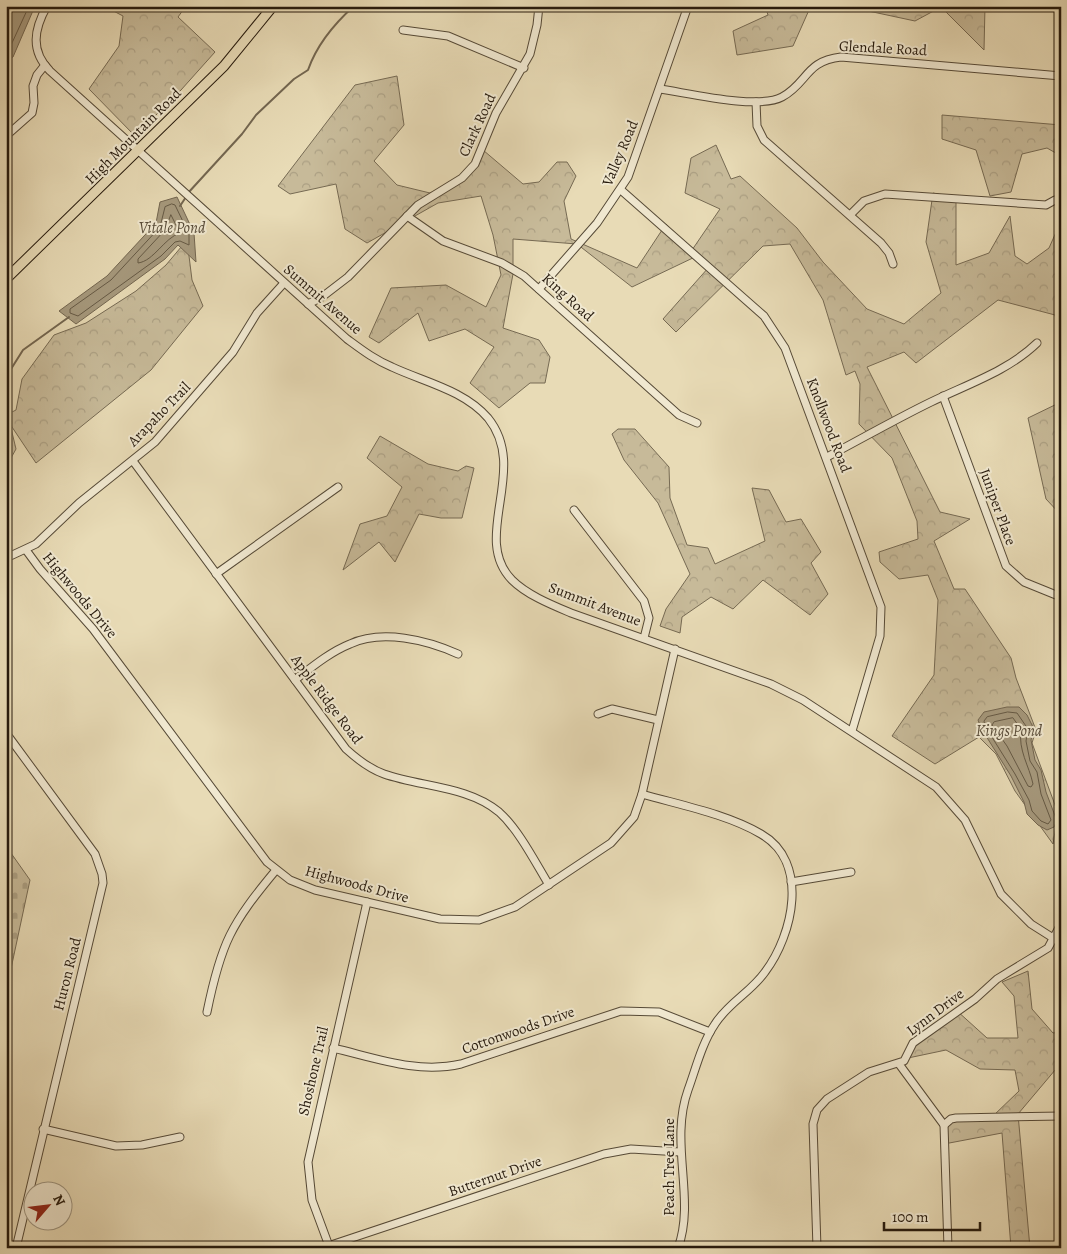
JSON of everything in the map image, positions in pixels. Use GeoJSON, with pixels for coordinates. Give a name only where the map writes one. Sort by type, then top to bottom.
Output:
{"type":"FeatureCollection","features":[{"type":"Feature","properties":{"kind":"main road","name":"High Mountain Road"},"geometry":{"type":"LineString","coordinates":[[6,279],[224,66],[273,6]]}},
{"type":"Feature","properties":{"kind":"street","name":"Summit Avenue"},"geometry":{"type":"LineString","coordinates":[[47,6],[40,18],[35,35],[37,52],[44,65],[347,339],[375,359],[462,397],[480,410],[488,419],[497,432],[505,457],[496,547],[502,566],[513,581],[543,600],[571,613],[772,684],[803,700],[926,779],[946,796],[965,820],[1001,894],[1031,924],[1061,943]]}},
{"type":"Feature","properties":{"kind":"street","name":"Clark Road"},"geometry":{"type":"LineString","coordinates":[[308,304],[322,297],[348,277],[381,245],[406,216],[429,197],[462,178],[475,164],[499,107],[524,68],[535,38],[539,6]]}},
{"type":"Feature","properties":{"kind":"street","name":"Valley Road"},"geometry":{"type":"LineString","coordinates":[[538,289],[597,223],[621,190],[636,158],[688,6]]}},
{"type":"Feature","properties":{"kind":"street"},"geometry":{"type":"LineString","coordinates":[[403,30],[448,36],[524,68]]}},
{"type":"Feature","properties":{"kind":"street","name":"Glendale Road"},"geometry":{"type":"LineString","coordinates":[[660,89],[756,102],[782,97],[814,66],[831,58],[841,57],[1061,76]]}},
{"type":"Feature","properties":{"kind":"street"},"geometry":{"type":"LineString","coordinates":[[6,136],[32,113],[34,103],[33,86],[37,75],[44,65]]}},
{"type":"Feature","properties":{"kind":"street"},"geometry":{"type":"LineString","coordinates":[[756,102],[757,126],[764,140],[881,243],[893,264]]}},
{"type":"Feature","properties":{"kind":"street","name":"Knollwood Road"},"geometry":{"type":"LineString","coordinates":[[621,190],[772,326],[786,348],[881,607],[880,636],[852,731]]}},
{"type":"Feature","properties":{"kind":"street"},"geometry":{"type":"LineString","coordinates":[[850,215],[864,201],[885,194],[1046,204],[1055,200]]}},
{"type":"Feature","properties":{"kind":"street","name":"King Road"},"geometry":{"type":"LineString","coordinates":[[406,216],[443,241],[513,269],[679,415],[697,423]]}},
{"type":"Feature","properties":{"kind":"street","name":"Arapaho Trail"},"geometry":{"type":"LineString","coordinates":[[6,558],[26,550],[47,535],[98,486],[133,461],[170,426],[222,366],[242,339],[257,313],[284,283]]}},
{"type":"Feature","properties":{"kind":"street"},"geometry":{"type":"LineString","coordinates":[[826,457],[943,396],[1001,370],[1038,343]]}},
{"type":"Feature","properties":{"kind":"street","name":"Juniper Place"},"geometry":{"type":"LineString","coordinates":[[943,396],[1006,566],[1024,582],[1061,597]]}},
{"type":"Feature","properties":{"kind":"street","name":"Apple Ridge Road"},"geometry":{"type":"LineString","coordinates":[[133,461],[337,739],[356,758],[369,766],[395,777],[469,795],[499,812],[514,829],[549,885]]}},
{"type":"Feature","properties":{"kind":"street"},"geometry":{"type":"LineString","coordinates":[[216,574],[338,487]]}},
{"type":"Feature","properties":{"kind":"street"},"geometry":{"type":"LineString","coordinates":[[574,510],[644,601],[649,618],[644,638]]}},
{"type":"Feature","properties":{"kind":"street","name":"Highwoods Drive"},"geometry":{"type":"LineString","coordinates":[[26,550],[40,569],[93,629],[256,850],[276,870],[309,888],[440,919],[479,920],[510,910],[620,835],[634,817],[642,794],[675,649]]}},
{"type":"Feature","properties":{"kind":"street"},"geometry":{"type":"LineString","coordinates":[[295,680],[341,648],[373,637],[396,638],[435,645],[458,654]]}},
{"type":"Feature","properties":{"kind":"street"},"geometry":{"type":"LineString","coordinates":[[598,714],[612,709],[658,720]]}},
{"type":"Feature","properties":{"kind":"street","name":"Huron Road"},"geometry":{"type":"LineString","coordinates":[[6,733],[94,854],[102,874],[103,883],[16,1248]]}},
{"type":"Feature","properties":{"kind":"street","name":"Peach Tree Lane"},"geometry":{"type":"LineString","coordinates":[[642,794],[732,821],[761,834],[782,853],[787,863],[791,882],[788,921],[774,960],[757,982],[723,1013],[710,1032],[684,1102],[680,1131],[683,1224],[678,1248]]}},
{"type":"Feature","properties":{"kind":"street"},"geometry":{"type":"LineString","coordinates":[[207,1012],[218,960],[230,932],[247,904],[276,870]]}},
{"type":"Feature","properties":{"kind":"street"},"geometry":{"type":"LineString","coordinates":[[791,882],[851,872]]}},
{"type":"Feature","properties":{"kind":"street","name":"Shoshone Trail"},"geometry":{"type":"LineString","coordinates":[[325,1247],[312,1200],[308,1162],[367,902]]}},
{"type":"Feature","properties":{"kind":"street","name":"Lynn Drive"},"geometry":{"type":"LineString","coordinates":[[899,1064],[907,1056],[913,1042],[975,999],[1003,975],[1048,948],[1061,924]]}},
{"type":"Feature","properties":{"kind":"street","name":"Cottonwoods Drive"},"geometry":{"type":"LineString","coordinates":[[333,1048],[408,1066],[434,1069],[461,1064],[621,1011],[645,1010],[659,1012],[710,1032]]}},
{"type":"Feature","properties":{"kind":"street"},"geometry":{"type":"LineString","coordinates":[[817,1248],[813,1124],[817,1110],[827,1099],[869,1072],[885,1066],[899,1064],[944,1125],[948,1248]]}},
{"type":"Feature","properties":{"kind":"street"},"geometry":{"type":"LineString","coordinates":[[944,1125],[951,1119],[956,1118],[1061,1116]]}},
{"type":"Feature","properties":{"kind":"street"},"geometry":{"type":"LineString","coordinates":[[43,1129],[116,1146],[142,1145],[180,1137]]}},
{"type":"Feature","properties":{"kind":"street","name":"Butternut Drive"},"geometry":{"type":"LineString","coordinates":[[325,1247],[604,1154],[632,1149],[680,1152]]}},
{"type":"Feature","properties":{"kind":"green space"},"geometry":{"type":"Polygon","coordinates":[[[104,6],[186,6],[178,17],[215,52],[181,90],[135,136],[89,89],[119,46],[123,16],[104,6]]]}},
{"type":"Feature","properties":{"kind":"green space"},"geometry":{"type":"Polygon","coordinates":[[[765,6],[820,6],[809,10],[793,46],[737,55],[733,31],[768,15],[765,6]]]}},
{"type":"Feature","properties":{"kind":"green space"},"geometry":{"type":"Polygon","coordinates":[[[845,6],[985,6],[984,50],[941,7],[915,21],[845,6]]]}},
{"type":"Feature","properties":{"kind":"green space"},"geometry":{"type":"Polygon","coordinates":[[[397,76],[404,125],[374,161],[397,185],[430,193],[461,179],[483,150],[523,184],[539,182],[557,162],[567,162],[576,176],[564,201],[571,239],[637,268],[666,224],[692,250],[720,209],[685,193],[691,158],[716,145],[731,179],[740,176],[797,228],[823,262],[867,309],[904,324],[941,293],[926,242],[933,193],[956,198],[956,265],[989,253],[1010,216],[1015,256],[1027,264],[1049,248],[1061,221],[1061,345],[1055,315],[998,300],[916,363],[904,352],[867,367],[940,512],[970,519],[934,541],[954,589],[965,589],[1011,658],[1016,678],[1036,730],[1032,743],[1058,813],[1053,844],[1015,791],[996,754],[979,737],[935,764],[892,736],[934,675],[938,600],[928,575],[899,579],[880,562],[879,552],[918,539],[917,521],[892,458],[859,424],[860,384],[855,371],[846,375],[823,300],[790,244],[763,246],[676,332],[663,319],[709,267],[697,256],[632,287],[577,244],[513,239],[513,274],[503,328],[539,340],[550,357],[545,383],[530,383],[499,408],[470,383],[494,347],[465,329],[429,341],[418,313],[379,343],[369,337],[391,288],[446,285],[486,307],[501,275],[493,235],[481,196],[438,203],[367,243],[345,229],[336,184],[290,194],[278,186],[355,85],[397,76]]]}},
{"type":"Feature","properties":{"kind":"green space"},"geometry":{"type":"Polygon","coordinates":[[[942,115],[1061,125],[1061,156],[1047,148],[1022,154],[1011,192],[990,196],[976,150],[942,139],[942,115]]]}},
{"type":"Feature","properties":{"kind":"green space"},"geometry":{"type":"Polygon","coordinates":[[[187,240],[192,280],[203,306],[151,370],[36,463],[10,424],[16,449],[6,467],[6,415],[16,410],[22,379],[54,335],[86,323],[136,291],[166,265],[187,240]]]}},
{"type":"Feature","properties":{"kind":"green space"},"geometry":{"type":"Polygon","coordinates":[[[1061,402],[1061,515],[1046,499],[1028,418],[1061,402]]]}},
{"type":"Feature","properties":{"kind":"green space"},"geometry":{"type":"Polygon","coordinates":[[[618,429],[635,429],[669,467],[670,498],[687,545],[708,548],[715,564],[765,541],[752,488],[769,490],[786,522],[801,519],[821,552],[811,563],[828,594],[810,615],[763,580],[733,609],[711,597],[682,617],[680,633],[660,626],[666,609],[690,574],[658,503],[624,460],[612,434],[618,429]]]}},
{"type":"Feature","properties":{"kind":"green space"},"geometry":{"type":"Polygon","coordinates":[[[380,436],[428,464],[458,471],[466,466],[474,468],[462,518],[441,518],[419,514],[395,562],[379,542],[343,570],[360,524],[387,516],[402,487],[367,458],[380,436]]]}},
{"type":"Feature","properties":{"kind":"green space"},"geometry":{"type":"Polygon","coordinates":[[[6,846],[30,880],[6,992],[6,846]]]}},
{"type":"Feature","properties":{"kind":"green space"},"geometry":{"type":"Polygon","coordinates":[[[1028,971],[1032,1009],[1053,1033],[1061,1032],[1061,1063],[1018,1114],[1030,1248],[1011,1248],[1002,1133],[944,1144],[947,1118],[993,1116],[1019,1091],[1015,1070],[980,1069],[946,1050],[908,1058],[910,1043],[956,1010],[987,1038],[1018,1038],[1014,996],[1002,982],[1028,971]]]}},
{"type":"Feature","properties":{"kind":"water"},"geometry":{"type":"Polygon","coordinates":[[[6,6],[35,6],[13,57],[6,61],[6,6]]]}},
{"type":"Feature","properties":{"kind":"water","name":"Vitale Pond"},"geometry":{"type":"Polygon","coordinates":[[[177,197],[194,233],[196,262],[178,245],[165,259],[76,324],[59,311],[107,276],[156,223],[160,202],[177,197]]]}},
{"type":"Feature","properties":{"kind":"water","name":"Kings Pond"},"geometry":{"type":"Polygon","coordinates":[[[1007,707],[1019,707],[1027,715],[1034,729],[1031,740],[1035,760],[1041,770],[1046,792],[1057,821],[1054,827],[1047,830],[1038,825],[1027,814],[1024,802],[1011,776],[978,720],[984,712],[1007,707]]]}},
{"type":"Feature","properties":{"kind":"waterway"},"geometry":{"type":"LineString","coordinates":[[188,193],[242,134],[256,115],[294,79],[308,70],[316,52],[327,35],[354,6]]}},
{"type":"Feature","properties":{"kind":"waterway"},"geometry":{"type":"LineString","coordinates":[[180,206],[186,197]]}},
{"type":"Feature","properties":{"kind":"waterway"},"geometry":{"type":"LineString","coordinates":[[6,377],[23,350],[69,317]]}}]}
